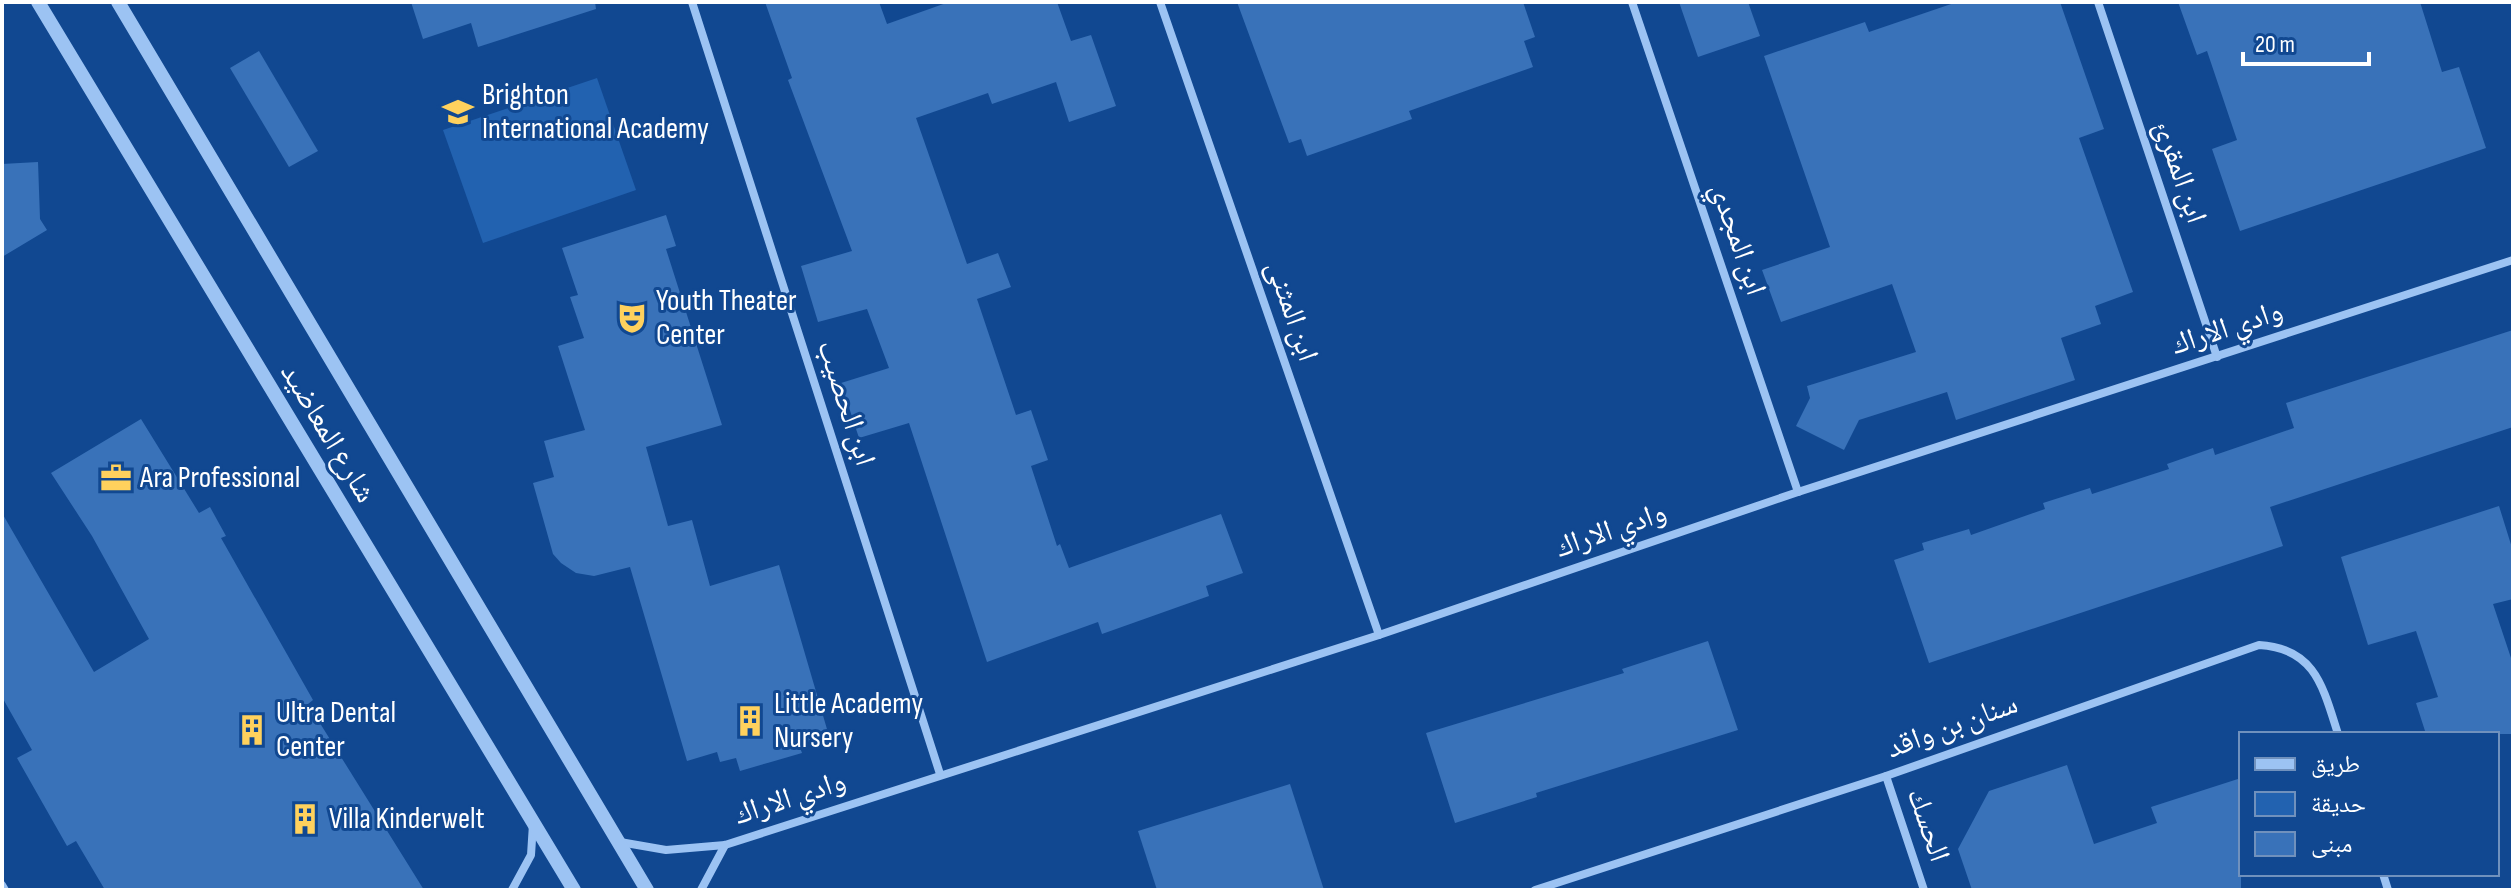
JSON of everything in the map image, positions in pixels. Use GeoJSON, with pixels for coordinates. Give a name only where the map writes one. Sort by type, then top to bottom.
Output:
{"type":"FeatureCollection","features":[{"type":"Feature","properties":{"kind":"street","name":"شارع المعاضيد"},"geometry":{"type":"LineString","coordinates":[[38,2],[574,890]]}},
{"type":"Feature","properties":{"kind":"street","name":"شارع المعاضيد"},"geometry":{"type":"LineString","coordinates":[[118,2],[647,890]]}},
{"type":"Feature","properties":{"kind":"street","name":"ابن الحصيب"},"geometry":{"type":"LineString","coordinates":[[692,2],[940,774]]}},
{"type":"Feature","properties":{"kind":"street","name":"ابن المثنى"},"geometry":{"type":"LineString","coordinates":[[1160,2],[1379,635]]}},
{"type":"Feature","properties":{"kind":"street","name":"ابن المجدي"},"geometry":{"type":"LineString","coordinates":[[1632,2],[1798,492]]}},
{"type":"Feature","properties":{"kind":"street","name":"ابن المقرئ"},"geometry":{"type":"LineString","coordinates":[[2098,2],[2217,357]]}},
{"type":"Feature","properties":{"kind":"street","name":"وادي الاراك"},"geometry":{"type":"LineString","coordinates":[[617,841],[666,850],[725,845],[1379,635],[1798,492],[2513,260]]}},
{"type":"Feature","properties":{"kind":"street","name":"سنان بن واقد"},"geometry":{"type":"LineString","coordinates":[[1535,890],[1886,776],[2259,645],[2282,646],[2304,659],[2325,692],[2337,732]]}},
{"type":"Feature","properties":{"kind":"street","name":"الحسك"},"geometry":{"type":"LineString","coordinates":[[1886,776],[1924,890]]}},
{"type":"Feature","properties":{"kind":"street"},"geometry":{"type":"LineString","coordinates":[[512,890],[531,855],[533,823]]}},
{"type":"Feature","properties":{"kind":"street","name":"وادي الاراك"},"geometry":{"type":"LineString","coordinates":[[701,890],[725,845]]}},
{"type":"Feature","properties":{"kind":"green space"},"geometry":{"type":"Polygon","coordinates":[[[597,78],[636,190],[483,243],[443,130],[597,78]]]}},
{"type":"Feature","properties":{"kind":"building"},"geometry":{"type":"Polygon","coordinates":[[[411,2],[595,2],[596,9],[478,47],[471,23],[423,39],[411,2]]]}},
{"type":"Feature","properties":{"kind":"building"},"geometry":{"type":"Polygon","coordinates":[[[765,2],[879,2],[887,24],[949,2],[1057,2],[1071,41],[1091,35],[1116,106],[1069,122],[1056,82],[992,104],[988,93],[916,118],[967,264],[998,253],[1011,287],[977,299],[1016,415],[1031,410],[1048,460],[1031,466],[1057,546],[1060,544],[1069,568],[1221,514],[1243,573],[1206,586],[1209,596],[1102,634],[1098,622],[987,662],[909,423],[859,438],[841,383],[889,368],[867,309],[818,322],[801,266],[852,251],[788,80],[792,78],[765,2]]]}},
{"type":"Feature","properties":{"kind":"building"},"geometry":{"type":"Polygon","coordinates":[[[1237,2],[1523,2],[1535,37],[1524,41],[1533,67],[1409,111],[1412,119],[1307,156],[1301,139],[1289,143],[1237,2]]]}},
{"type":"Feature","properties":{"kind":"building"},"geometry":{"type":"Polygon","coordinates":[[[1679,2],[1748,2],[1760,36],[1698,57],[1679,2]]]}},
{"type":"Feature","properties":{"kind":"building"},"geometry":{"type":"Polygon","coordinates":[[[1957,2],[2060,2],[2104,129],[2079,138],[2133,292],[2095,306],[2101,324],[2061,338],[2075,380],[1956,420],[1947,392],[1859,420],[1844,450],[1796,426],[1810,398],[1807,386],[1916,352],[1892,284],[1781,322],[1762,270],[1830,247],[1764,56],[1865,22],[1869,32],[1957,2]]]}},
{"type":"Feature","properties":{"kind":"building"},"geometry":{"type":"Polygon","coordinates":[[[2178,2],[2420,2],[2442,72],[2459,67],[2486,148],[2240,231],[2212,149],[2237,140],[2207,51],[2197,55],[2178,2]]]}},
{"type":"Feature","properties":{"kind":"building"},"geometry":{"type":"Polygon","coordinates":[[[259,51],[318,151],[289,167],[230,68],[259,51]]]}},
{"type":"Feature","properties":{"kind":"building"},"geometry":{"type":"Polygon","coordinates":[[[38,162],[40,219],[47,230],[2,257],[2,164],[38,162]]]}},
{"type":"Feature","properties":{"kind":"building"},"geometry":{"type":"Polygon","coordinates":[[[666,215],[676,246],[666,249],[722,425],[646,447],[668,526],[692,520],[710,586],[779,565],[829,736],[799,745],[802,753],[740,771],[736,758],[720,762],[717,752],[687,761],[630,567],[594,576],[576,573],[561,563],[553,554],[533,483],[554,477],[544,441],[585,430],[558,346],[584,338],[570,297],[578,295],[562,248],[666,215]]]}},
{"type":"Feature","properties":{"kind":"building"},"geometry":{"type":"Polygon","coordinates":[[[2513,330],[2513,427],[2270,507],[2283,546],[1929,663],[1894,560],[1924,550],[1922,543],[1969,529],[1971,535],[2045,509],[2043,503],[2090,488],[2092,494],[2169,469],[2167,464],[2213,448],[2215,455],[2294,428],[2286,403],[2513,330]]]}},
{"type":"Feature","properties":{"kind":"building"},"geometry":{"type":"Polygon","coordinates":[[[141,419],[199,513],[210,507],[226,536],[221,538],[313,700],[308,704],[424,890],[105,890],[76,841],[67,846],[17,758],[32,750],[2,697],[2,513],[94,672],[149,639],[92,536],[51,473],[141,419]]]}},
{"type":"Feature","properties":{"kind":"building"},"geometry":{"type":"Polygon","coordinates":[[[2499,506],[2513,551],[2513,599],[2493,604],[2513,664],[2513,734],[2425,732],[2416,703],[2438,697],[2416,631],[2368,645],[2341,557],[2499,506]]]}},
{"type":"Feature","properties":{"kind":"building"},"geometry":{"type":"Polygon","coordinates":[[[1708,641],[1738,730],[1536,793],[1537,797],[1455,823],[1426,733],[1624,673],[1622,669],[1708,641]]]}},
{"type":"Feature","properties":{"kind":"building"},"geometry":{"type":"Polygon","coordinates":[[[2067,765],[2094,844],[2157,823],[2151,807],[2239,779],[2241,890],[1972,890],[1958,849],[1989,791],[2067,765]]]}},
{"type":"Feature","properties":{"kind":"building"},"geometry":{"type":"Polygon","coordinates":[[[1290,784],[1324,890],[1157,890],[1138,831],[1290,784]]]}},
{"type":"Feature","properties":{"kind":"place","name":"Brighton International Academy"},"geometry":{"type":"Point","coordinates":[458,112]}},
{"type":"Feature","properties":{"kind":"place","name":"Youth Theater Center"},"geometry":{"type":"Point","coordinates":[632,318]}},
{"type":"Feature","properties":{"kind":"place","name":"Ara Professional"},"geometry":{"type":"Point","coordinates":[116,478]}},
{"type":"Feature","properties":{"kind":"place","name":"Little Academy Nursery"},"geometry":{"type":"Point","coordinates":[750,721]}},
{"type":"Feature","properties":{"kind":"place","name":"Ultra Dental Center"},"geometry":{"type":"Point","coordinates":[252,730]}},
{"type":"Feature","properties":{"kind":"place","name":"Villa Kinderwelt"},"geometry":{"type":"Point","coordinates":[305,819]}}]}
